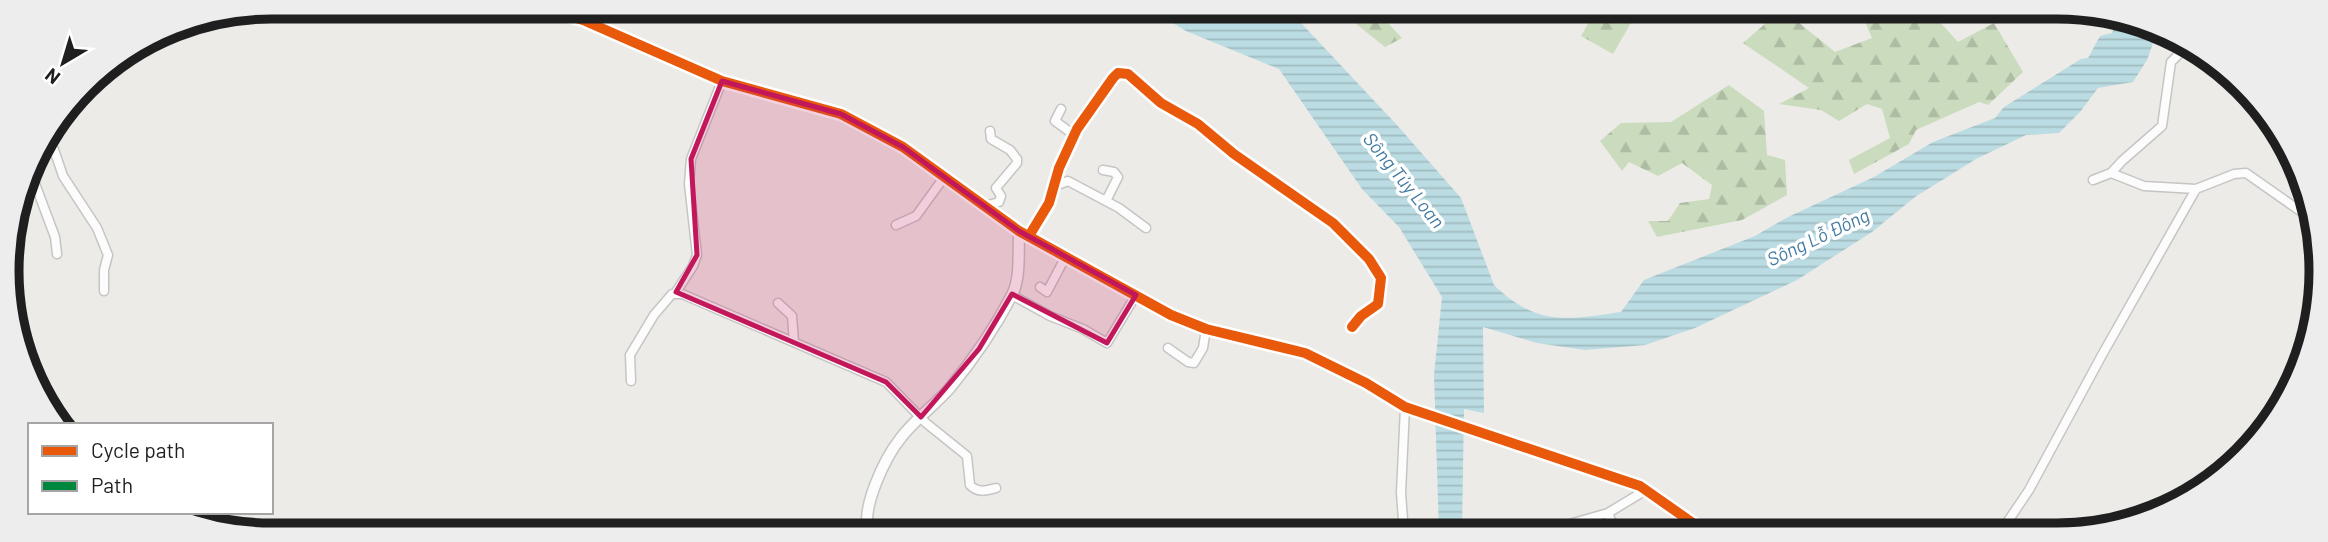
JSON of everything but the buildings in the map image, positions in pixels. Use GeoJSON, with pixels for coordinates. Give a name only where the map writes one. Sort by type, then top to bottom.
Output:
{"type":"FeatureCollection","features":[{"type":"Feature","properties":{"kind":"street"},"geometry":{"type":"LineString","coordinates":[[580,19],[722,81],[841,114],[903,147],[1024,234],[1171,314],[1206,329],[1305,353],[1366,383],[1405,407],[1640,486],[1692,523]]}},
{"type":"Feature","properties":{"kind":"street"},"geometry":{"type":"LineString","coordinates":[[2093,180],[2111,173],[2162,126],[2171,62],[2182,52]]}},
{"type":"Feature","properties":{"kind":"street"},"geometry":{"type":"LineString","coordinates":[[866,523],[874,487],[900,439],[948,390],[979,349],[1012,295],[1024,234],[1046,211],[1059,168],[1074,135],[1118,73],[1128,74],[1161,103],[1198,124],[1234,154],[1333,223],[1369,259],[1381,278],[1378,304],[1361,316],[1352,327]]}},
{"type":"Feature","properties":{"kind":"street"},"geometry":{"type":"LineString","coordinates":[[631,381],[630,355],[654,315],[676,292],[697,255],[690,184],[691,159],[722,81]]}},
{"type":"Feature","properties":{"kind":"street"},"geometry":{"type":"LineString","coordinates":[[1061,109],[1055,121],[1074,135]]}},
{"type":"Feature","properties":{"kind":"street"},"geometry":{"type":"LineString","coordinates":[[985,206],[999,202],[1001,196],[996,188],[1017,163],[1010,150],[991,139],[990,131]]}},
{"type":"Feature","properties":{"kind":"street"},"geometry":{"type":"LineString","coordinates":[[53,146],[63,176],[97,228],[108,255],[104,270],[104,291]]}},
{"type":"Feature","properties":{"kind":"street"},"geometry":{"type":"LineString","coordinates":[[1103,170],[1114,172],[1118,177],[1106,201]]}},
{"type":"Feature","properties":{"kind":"street"},"geometry":{"type":"LineString","coordinates":[[2111,173],[2144,186],[2196,189],[2234,174],[2246,173],[2301,212]]}},
{"type":"Feature","properties":{"kind":"street"},"geometry":{"type":"LineString","coordinates":[[897,225],[916,216],[945,177]]}},
{"type":"Feature","properties":{"kind":"street"},"geometry":{"type":"LineString","coordinates":[[1055,186],[1068,181],[1106,201],[1146,228]]}},
{"type":"Feature","properties":{"kind":"street"},"geometry":{"type":"LineString","coordinates":[[35,184],[55,237],[57,254]]}},
{"type":"Feature","properties":{"kind":"street"},"geometry":{"type":"LineString","coordinates":[[2007,523],[2029,489],[2196,189]]}},
{"type":"Feature","properties":{"kind":"street"},"geometry":{"type":"LineString","coordinates":[[1040,287],[1047,292],[1066,256]]}},
{"type":"Feature","properties":{"kind":"street"},"geometry":{"type":"LineString","coordinates":[[676,292],[886,382],[968,458],[970,485],[973,488],[982,492],[996,488]]}},
{"type":"Feature","properties":{"kind":"street"},"geometry":{"type":"LineString","coordinates":[[1012,295],[1107,343],[1136,295]]}},
{"type":"Feature","properties":{"kind":"street"},"geometry":{"type":"LineString","coordinates":[[778,303],[792,316],[794,342]]}},
{"type":"Feature","properties":{"kind":"street"},"geometry":{"type":"LineString","coordinates":[[1168,348],[1196,366],[1206,329]]}},
{"type":"Feature","properties":{"kind":"street"},"geometry":{"type":"LineString","coordinates":[[1403,523],[1401,493],[1405,407]]}},
{"type":"Feature","properties":{"kind":"street"},"geometry":{"type":"LineString","coordinates":[[1573,523],[1608,513],[1646,491]]}},
{"type":"Feature","properties":{"kind":"street"},"geometry":{"type":"LineString","coordinates":[[1608,513],[1612,523]]}},
{"type":"Feature","properties":{"kind":"highlighted area"},"geometry":{"type":"Polygon","coordinates":[[[722,81],[841,114],[903,147],[1019,231],[1136,295],[1107,343],[1012,294],[979,349],[921,417],[886,382],[676,292],[697,255],[691,159],[722,81]]]}},
{"type":"Feature","properties":{"kind":"green space"},"geometry":{"type":"Polygon","coordinates":[[[1386,19],[1402,38],[1385,47],[1351,20],[1386,19]]]}},
{"type":"Feature","properties":{"kind":"green space"},"geometry":{"type":"Polygon","coordinates":[[[1590,19],[1633,19],[1613,54],[1581,36],[1590,19]]]}},
{"type":"Feature","properties":{"kind":"green space"},"geometry":{"type":"Polygon","coordinates":[[[1771,19],[1794,19],[1835,52],[1872,38],[1864,19],[1937,19],[1958,42],[1994,23],[2023,72],[1988,105],[1979,102],[1916,130],[1909,144],[1854,174],[1849,160],[1890,138],[1882,109],[1867,104],[1839,121],[1821,110],[1779,104],[1809,88],[1743,43],[1771,19]]]}},
{"type":"Feature","properties":{"kind":"green space"},"geometry":{"type":"Polygon","coordinates":[[[1729,85],[1764,111],[1767,155],[1785,160],[1787,195],[1742,220],[1657,237],[1648,221],[1668,221],[1680,203],[1709,199],[1712,185],[1682,163],[1658,176],[1629,162],[1622,171],[1600,141],[1621,123],[1671,122],[1729,85]]]}},
{"type":"Feature","properties":{"kind":"water"},"geometry":{"type":"Polygon","coordinates":[[[1166,19],[1297,19],[1461,198],[1494,285],[1524,308],[1538,314],[1568,318],[1621,312],[1644,280],[1755,236],[1788,217],[1874,177],[1933,142],[1995,118],[2004,107],[2081,59],[2088,58],[2100,36],[2112,33],[2114,26],[2155,39],[2147,60],[2133,82],[2098,88],[2080,112],[2059,133],[2026,135],[1976,159],[1915,197],[1872,232],[1797,280],[1695,328],[1645,345],[1585,350],[1537,343],[1483,327],[1484,413],[1464,409],[1462,523],[1439,523],[1434,375],[1442,297],[1399,227],[1362,189],[1279,69],[1186,31],[1166,19]]]}},
{"type":"Feature","properties":{"kind":"cycle path"},"geometry":{"type":"LineString","coordinates":[[580,19],[722,81],[841,114],[903,147],[1019,231],[1171,315],[1206,329],[1305,353],[1366,383],[1405,407],[1640,486],[1693,523]]}},
{"type":"Feature","properties":{"kind":"cycle path"},"geometry":{"type":"LineString","coordinates":[[1029,236],[1049,203],[1059,168],[1077,129],[1113,78],[1118,73],[1128,74],[1161,103],[1198,124],[1234,154],[1333,223],[1369,259],[1381,278],[1378,304],[1361,316],[1352,327]]}},
{"type":"Feature","properties":{"kind":"water label","name":"Sông Túy Loan"},"geometry":{"type":"Point","coordinates":[1404,180]}},
{"type":"Feature","properties":{"kind":"water label","name":"Sông Lỗ Đông"},"geometry":{"type":"Point","coordinates":[1818,237]}}]}
